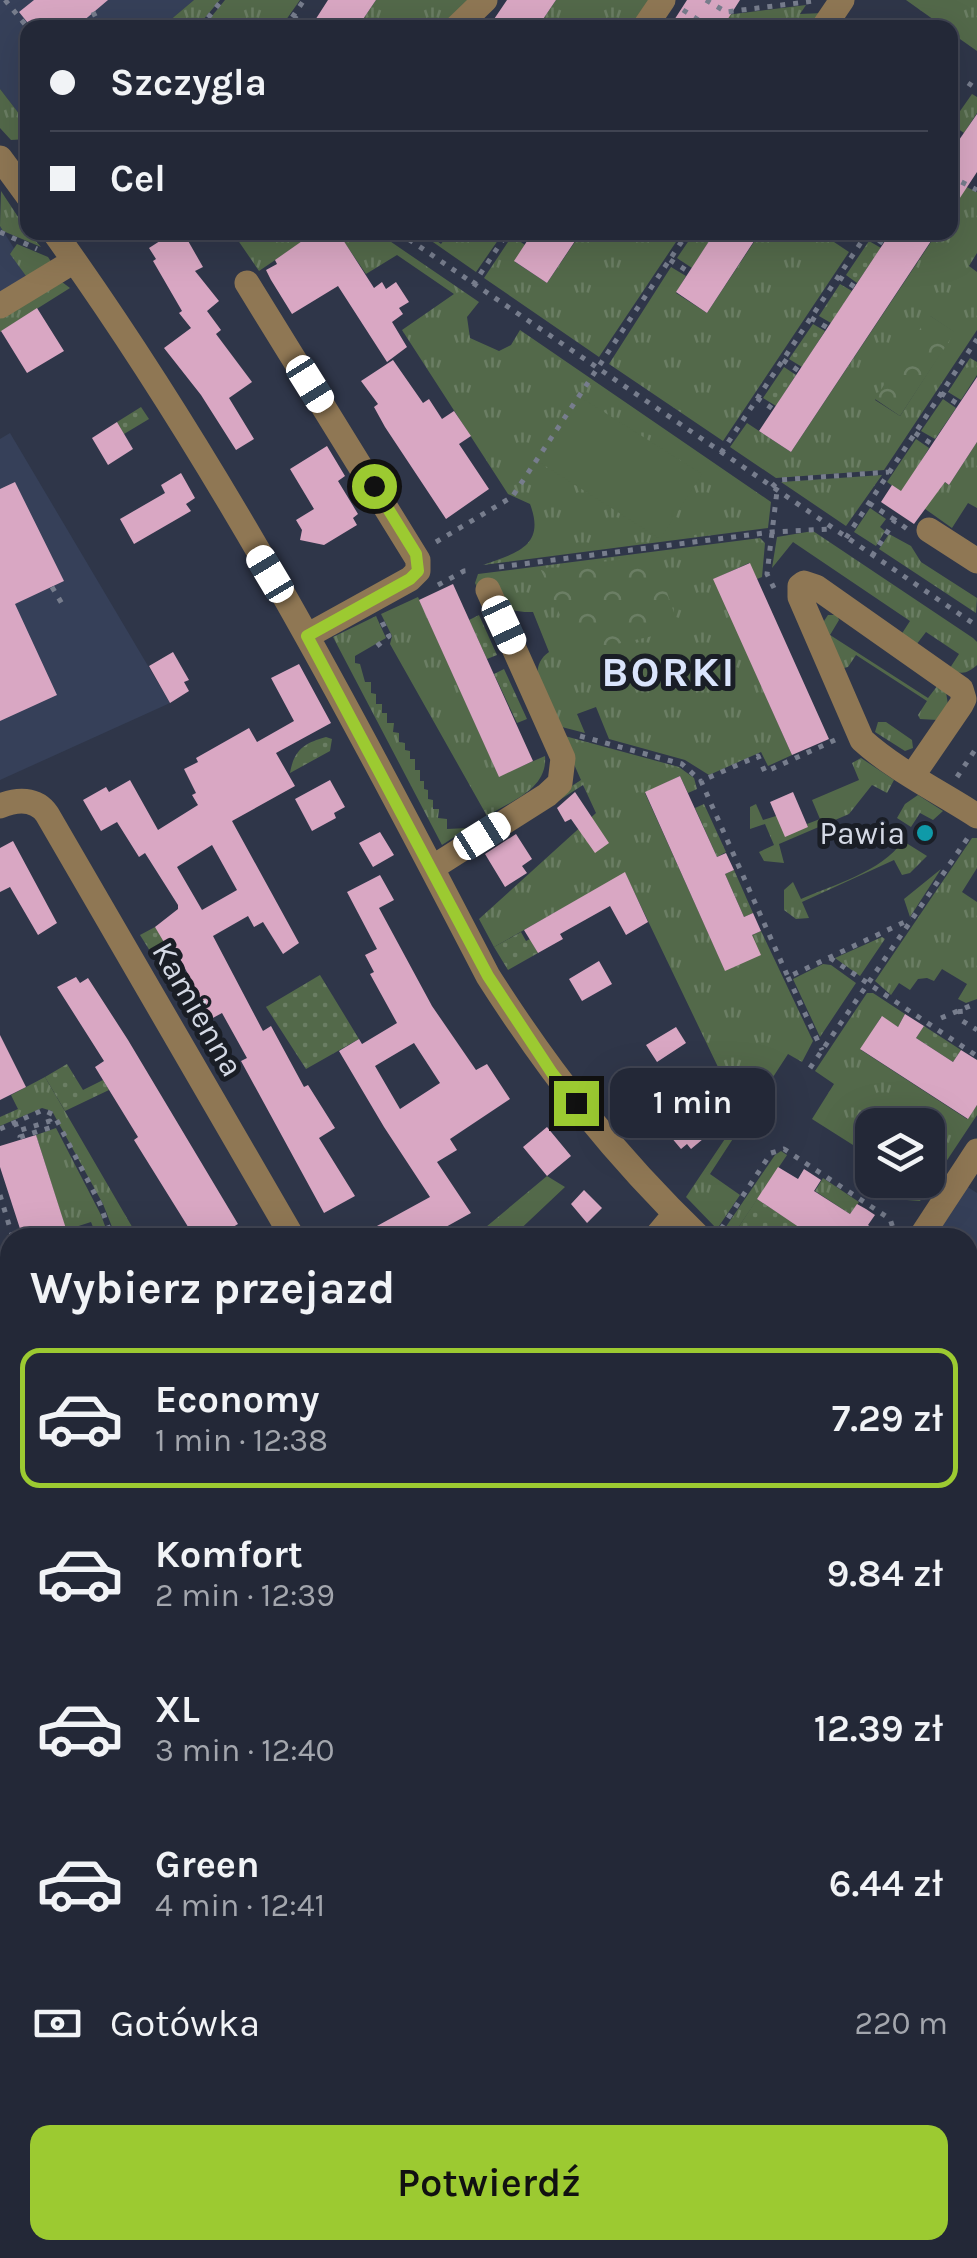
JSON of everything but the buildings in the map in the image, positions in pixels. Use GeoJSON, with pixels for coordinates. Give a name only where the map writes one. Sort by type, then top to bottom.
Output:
{"type":"FeatureCollection","features":[{"type":"Feature","properties":{"kind":"street"},"geometry":{"type":"LineString","coordinates":[[465,20],[486,0]]}},
{"type":"Feature","properties":{"kind":"street"},"geometry":{"type":"LineString","coordinates":[[52,243],[74,262],[140,361],[307,636],[488,976],[552,1073],[600,1133],[675,1214],[702,1228]]}},
{"type":"Feature","properties":{"kind":"street"},"geometry":{"type":"LineString","coordinates":[[0,306],[74,262]]}},
{"type":"Feature","properties":{"kind":"street"},"geometry":{"type":"LineString","coordinates":[[247,283],[416,554],[419,566],[416,575],[307,636]]}},
{"type":"Feature","properties":{"kind":"street"},"geometry":{"type":"LineString","coordinates":[[928,530],[977,561]]}},
{"type":"Feature","properties":{"kind":"street"},"geometry":{"type":"LineString","coordinates":[[913,775],[961,705],[962,689],[816,587],[804,583],[800,586],[800,597],[858,734],[868,746],[945,796],[977,816]]}},
{"type":"Feature","properties":{"kind":"street"},"geometry":{"type":"LineString","coordinates":[[432,868],[554,790],[562,775],[564,758],[553,729],[488,590]]}},
{"type":"Feature","properties":{"kind":"street","name":"Kamienna"},"geometry":{"type":"LineString","coordinates":[[0,806],[27,801],[37,803],[47,814],[287,1228]]}},
{"type":"Feature","properties":{"kind":"street"},"geometry":{"type":"LineString","coordinates":[[926,1228],[977,1150]]}},
{"type":"Feature","properties":{"kind":"street"},"geometry":{"type":"LineString","coordinates":[[663,1228],[675,1214]]}},
{"type":"Feature","properties":{"kind":"path"},"geometry":{"type":"LineString","coordinates":[[5,0],[21,20]]}},
{"type":"Feature","properties":{"kind":"path"},"geometry":{"type":"LineString","coordinates":[[206,20],[222,0]]}},
{"type":"Feature","properties":{"kind":"path"},"geometry":{"type":"LineString","coordinates":[[290,20],[304,0]]}},
{"type":"Feature","properties":{"kind":"path"},"geometry":{"type":"LineString","coordinates":[[706,0],[726,12],[823,0]]}},
{"type":"Feature","properties":{"kind":"path"},"geometry":{"type":"LineString","coordinates":[[667,1],[698,20]]}},
{"type":"Feature","properties":{"kind":"path"},"geometry":{"type":"LineString","coordinates":[[94,12],[96,20]]}},
{"type":"Feature","properties":{"kind":"path"},"geometry":{"type":"LineString","coordinates":[[293,16],[298,20]]}},
{"type":"Feature","properties":{"kind":"path"},"geometry":{"type":"LineString","coordinates":[[968,83],[977,89]]}},
{"type":"Feature","properties":{"kind":"path"},"geometry":{"type":"LineString","coordinates":[[409,240],[976,623]]}},
{"type":"Feature","properties":{"kind":"path"},"geometry":{"type":"LineString","coordinates":[[473,285],[503,240]]}},
{"type":"Feature","properties":{"kind":"path"},"geometry":{"type":"LineString","coordinates":[[416,554],[512,497],[683,240]]}},
{"type":"Feature","properties":{"kind":"path"},"geometry":{"type":"LineString","coordinates":[[721,453],[863,240]]}},
{"type":"Feature","properties":{"kind":"path"},"geometry":{"type":"LineString","coordinates":[[878,240],[884,244]]}},
{"type":"Feature","properties":{"kind":"path"},"geometry":{"type":"LineString","coordinates":[[670,260],[689,272]]}},
{"type":"Feature","properties":{"kind":"path"},"geometry":{"type":"LineString","coordinates":[[839,277],[855,287]]}},
{"type":"Feature","properties":{"kind":"path"},"geometry":{"type":"LineString","coordinates":[[811,318],[828,328]]}},
{"type":"Feature","properties":{"kind":"path"},"geometry":{"type":"LineString","coordinates":[[846,538],[977,339]]}},
{"type":"Feature","properties":{"kind":"path"},"geometry":{"type":"LineString","coordinates":[[970,350],[977,354]]}},
{"type":"Feature","properties":{"kind":"path"},"geometry":{"type":"LineString","coordinates":[[783,360],[799,371]]}},
{"type":"Feature","properties":{"kind":"path"},"geometry":{"type":"LineString","coordinates":[[941,393],[958,404]]}},
{"type":"Feature","properties":{"kind":"path"},"geometry":{"type":"LineString","coordinates":[[757,398],[774,409]]}},
{"type":"Feature","properties":{"kind":"path"},"geometry":{"type":"LineString","coordinates":[[915,433],[932,444]]}},
{"type":"Feature","properties":{"kind":"path"},"geometry":{"type":"LineString","coordinates":[[768,574],[774,489],[779,480],[889,472]]}},
{"type":"Feature","properties":{"kind":"path"},"geometry":{"type":"LineString","coordinates":[[869,502],[913,532],[928,530]]}},
{"type":"Feature","properties":{"kind":"path"},"geometry":{"type":"LineString","coordinates":[[872,556],[895,520]]}},
{"type":"Feature","properties":{"kind":"path"},"geometry":{"type":"LineString","coordinates":[[654,547],[772,532],[832,529]]}},
{"type":"Feature","properties":{"kind":"path"},"geometry":{"type":"LineString","coordinates":[[52,587],[64,607]]}},
{"type":"Feature","properties":{"kind":"path"},"geometry":{"type":"LineString","coordinates":[[378,613],[389,636],[378,646]]}},
{"type":"Feature","properties":{"kind":"path"},"geometry":{"type":"LineString","coordinates":[[553,729],[682,764],[701,782],[759,920],[822,1050]]}},
{"type":"Feature","properties":{"kind":"path"},"geometry":{"type":"LineString","coordinates":[[701,782],[758,756],[766,772],[835,740]]}},
{"type":"Feature","properties":{"kind":"path"},"geometry":{"type":"LineString","coordinates":[[945,796],[977,747]]}},
{"type":"Feature","properties":{"kind":"path"},"geometry":{"type":"LineString","coordinates":[[810,1068],[966,839],[977,834]]}},
{"type":"Feature","properties":{"kind":"path"},"geometry":{"type":"LineString","coordinates":[[788,977],[911,920]]}},
{"type":"Feature","properties":{"kind":"path"},"geometry":{"type":"LineString","coordinates":[[829,958],[973,1055]]}},
{"type":"Feature","properties":{"kind":"path"},"geometry":{"type":"LineString","coordinates":[[941,1018],[977,1002]]}},
{"type":"Feature","properties":{"kind":"path"},"geometry":{"type":"LineString","coordinates":[[960,1008],[961,1020],[977,1030]]}},
{"type":"Feature","properties":{"kind":"path"},"geometry":{"type":"LineString","coordinates":[[0,1129],[42,1110],[54,1115],[108,1228]]}},
{"type":"Feature","properties":{"kind":"path"},"geometry":{"type":"LineString","coordinates":[[15,1122],[18,1131],[50,1121],[52,1127],[20,1137],[21,1140]]}},
{"type":"Feature","properties":{"kind":"path"},"geometry":{"type":"LineString","coordinates":[[715,1228],[777,1149],[784,1149],[813,1172],[890,1219],[895,1228]]}},
{"type":"Feature","properties":{"kind":"path"},"geometry":{"type":"LineString","coordinates":[[0,1195],[3,1216],[10,1228]]}},
{"type":"Feature","properties":{"kind":"path"},"geometry":{"type":"LineString","coordinates":[[9,1224],[18,1222]]}},
{"type":"Feature","properties":{"kind":"shaded area"},"geometry":{"type":"Polygon","coordinates":[[[0,0],[194,0],[170,20],[20,20],[20,115],[0,89],[0,0]]]}},
{"type":"Feature","properties":{"kind":"shaded area"},"geometry":{"type":"Polygon","coordinates":[[[0,226],[15,250],[10,253],[26,276],[0,293],[0,226]]]}},
{"type":"Feature","properties":{"kind":"shaded area"},"geometry":{"type":"Polygon","coordinates":[[[10,433],[170,703],[0,780],[0,439],[10,433]]]}},
{"type":"Feature","properties":{"kind":"shaded area"},"geometry":{"type":"Polygon","coordinates":[[[966,1186],[977,1193],[977,1228],[939,1228],[966,1186]]]}},
{"type":"Feature","properties":{"kind":"green space"},"geometry":{"type":"Polygon","coordinates":[[[194,0],[220,0],[203,20],[170,20],[194,0]]]}},
{"type":"Feature","properties":{"kind":"green space"},"geometry":{"type":"Polygon","coordinates":[[[225,0],[300,0],[286,20],[209,20],[225,0]]]}},
{"type":"Feature","properties":{"kind":"green space"},"geometry":{"type":"Polygon","coordinates":[[[376,0],[477,0],[453,20],[362,20],[376,0]]]}},
{"type":"Feature","properties":{"kind":"green space"},"geometry":{"type":"Polygon","coordinates":[[[556,0],[656,0],[642,20],[542,20],[556,0]]]}},
{"type":"Feature","properties":{"kind":"green space"},"geometry":{"type":"Polygon","coordinates":[[[906,0],[977,0],[977,51],[958,38],[958,20],[934,20],[906,0]]]}},
{"type":"Feature","properties":{"kind":"green space"},"geometry":{"type":"Polygon","coordinates":[[[806,5],[800,14],[823,13],[818,20],[723,20],[726,15],[806,5]]]}},
{"type":"Feature","properties":{"kind":"green space"},"geometry":{"type":"Polygon","coordinates":[[[0,89],[20,115],[20,139],[11,140],[0,128],[0,89]]]}},
{"type":"Feature","properties":{"kind":"green space"},"geometry":{"type":"Polygon","coordinates":[[[972,94],[977,97],[977,113],[964,133],[958,129],[958,114],[972,94]]]}},
{"type":"Feature","properties":{"kind":"green space"},"geometry":{"type":"Polygon","coordinates":[[[958,183],[977,192],[977,253],[969,266],[977,272],[977,330],[884,470],[776,478],[730,447],[747,423],[791,452],[932,240],[958,240],[958,183]],[[930,316],[875,400],[900,416],[954,332],[930,316]]]}},
{"type":"Feature","properties":{"kind":"green space"},"geometry":{"type":"Polygon","coordinates":[[[1,191],[20,220],[20,238],[0,226],[1,191]]]}},
{"type":"Feature","properties":{"kind":"green space"},"geometry":{"type":"Polygon","coordinates":[[[238,240],[305,240],[259,271],[238,240]]]}},
{"type":"Feature","properties":{"kind":"green space"},"geometry":{"type":"Polygon","coordinates":[[[343,240],[388,240],[479,302],[467,317],[470,338],[499,351],[511,345],[520,330],[771,502],[768,528],[483,565],[525,546],[534,530],[534,518],[530,504],[508,494],[402,330],[454,294],[397,255],[366,274],[343,240]]]}},
{"type":"Feature","properties":{"kind":"green space"},"geometry":{"type":"Polygon","coordinates":[[[430,240],[441,244],[444,240],[498,240],[476,272],[430,240]]]}},
{"type":"Feature","properties":{"kind":"green space"},"geometry":{"type":"Polygon","coordinates":[[[509,240],[518,240],[525,245],[515,262],[547,283],[576,240],[677,240],[599,357],[484,278],[509,240]]]}},
{"type":"Feature","properties":{"kind":"green space"},"geometry":{"type":"Polygon","coordinates":[[[689,240],[710,240],[692,268],[677,258],[689,240]]]}},
{"type":"Feature","properties":{"kind":"green space"},"geometry":{"type":"Polygon","coordinates":[[[755,240],[831,240],[849,252],[723,441],[609,364],[671,267],[686,276],[676,293],[707,313],[755,240]]]}},
{"type":"Feature","properties":{"kind":"green space"},"geometry":{"type":"Polygon","coordinates":[[[869,241],[881,248],[857,283],[846,275],[869,241]]]}},
{"type":"Feature","properties":{"kind":"green space"},"geometry":{"type":"Polygon","coordinates":[[[17,244],[48,257],[54,266],[26,276],[10,254],[17,244]]]}},
{"type":"Feature","properties":{"kind":"green space"},"geometry":{"type":"Polygon","coordinates":[[[62,282],[70,288],[0,332],[0,315],[62,282]]]}},
{"type":"Feature","properties":{"kind":"green space"},"geometry":{"type":"Polygon","coordinates":[[[840,284],[852,291],[831,323],[819,316],[840,284]]]}},
{"type":"Feature","properties":{"kind":"green space"},"geometry":{"type":"Polygon","coordinates":[[[929,315],[955,332],[900,416],[875,399],[929,315]]]}},
{"type":"Feature","properties":{"kind":"green space"},"geometry":{"type":"Polygon","coordinates":[[[813,324],[825,331],[802,367],[789,359],[813,324]]]}},
{"type":"Feature","properties":{"kind":"green space"},"geometry":{"type":"Polygon","coordinates":[[[970,358],[977,362],[977,375],[961,400],[948,392],[970,358]]]}},
{"type":"Feature","properties":{"kind":"green space"},"geometry":{"type":"Polygon","coordinates":[[[784,367],[796,375],[776,406],[763,398],[784,367]]]}},
{"type":"Feature","properties":{"kind":"green space"},"geometry":{"type":"Polygon","coordinates":[[[580,397],[702,474],[660,539],[539,462],[580,397]]]}},
{"type":"Feature","properties":{"kind":"green space"},"geometry":{"type":"Polygon","coordinates":[[[943,399],[956,408],[935,439],[921,431],[943,399]]]}},
{"type":"Feature","properties":{"kind":"green space"},"geometry":{"type":"Polygon","coordinates":[[[141,407],[149,419],[124,434],[117,422],[141,407]]]}},
{"type":"Feature","properties":{"kind":"green space"},"geometry":{"type":"Polygon","coordinates":[[[916,439],[929,448],[919,465],[949,485],[977,442],[977,508],[968,503],[952,528],[887,482],[916,439]]]}},
{"type":"Feature","properties":{"kind":"green space"},"geometry":{"type":"Polygon","coordinates":[[[882,475],[846,526],[781,482],[882,475]]]}},
{"type":"Feature","properties":{"kind":"green space"},"geometry":{"type":"Polygon","coordinates":[[[870,508],[886,519],[880,527],[885,531],[876,546],[854,532],[870,508]]]}},
{"type":"Feature","properties":{"kind":"green space"},"geometry":{"type":"Polygon","coordinates":[[[813,531],[973,638],[977,642],[977,665],[964,672],[950,668],[959,654],[926,632],[916,645],[901,635],[910,621],[793,542],[772,568],[777,537],[813,531]]]}},
{"type":"Feature","properties":{"kind":"green space"},"geometry":{"type":"Polygon","coordinates":[[[889,534],[911,546],[921,562],[977,598],[976,613],[879,549],[889,534]]]}},
{"type":"Feature","properties":{"kind":"green space"},"geometry":{"type":"Polygon","coordinates":[[[760,538],[765,543],[762,577],[757,579],[749,563],[714,579],[792,755],[768,766],[761,752],[709,775],[685,760],[609,739],[596,707],[577,714],[585,733],[558,726],[540,687],[538,668],[549,652],[533,612],[499,606],[484,597],[475,583],[478,574],[760,538]]]}},
{"type":"Feature","properties":{"kind":"green space"},"geometry":{"type":"Polygon","coordinates":[[[654,555],[680,630],[576,653],[541,570],[654,555]]]}},
{"type":"Feature","properties":{"kind":"green space"},"geometry":{"type":"Polygon","coordinates":[[[418,597],[499,776],[545,756],[541,777],[534,786],[487,816],[390,644],[392,636],[381,614],[418,597]]]}},
{"type":"Feature","properties":{"kind":"green space"},"geometry":{"type":"Polygon","coordinates":[[[479,615],[497,655],[487,659],[469,620],[479,615]]]}},
{"type":"Feature","properties":{"kind":"green space"},"geometry":{"type":"Polygon","coordinates":[[[828,615],[837,615],[839,620],[830,635],[928,698],[938,685],[946,692],[948,705],[938,720],[920,719],[918,715],[927,701],[856,655],[844,668],[822,624],[828,615]]]}},
{"type":"Feature","properties":{"kind":"green space"},"geometry":{"type":"Polygon","coordinates":[[[376,616],[386,638],[355,656],[355,663],[360,664],[365,682],[371,682],[371,693],[376,694],[376,704],[382,704],[382,713],[387,713],[387,723],[394,723],[393,732],[399,733],[399,742],[405,743],[410,759],[415,759],[415,770],[420,770],[428,799],[433,800],[433,809],[439,809],[438,818],[447,819],[447,829],[468,828],[442,845],[333,637],[376,616]]]}},
{"type":"Feature","properties":{"kind":"green space"},"geometry":{"type":"Polygon","coordinates":[[[504,669],[527,719],[517,723],[494,674],[504,669]]]}},
{"type":"Feature","properties":{"kind":"green space"},"geometry":{"type":"Polygon","coordinates":[[[878,722],[886,722],[912,740],[913,748],[905,751],[875,732],[878,722]]]}},
{"type":"Feature","properties":{"kind":"green space"},"geometry":{"type":"Polygon","coordinates":[[[561,735],[679,767],[694,778],[697,789],[688,793],[680,776],[645,793],[725,970],[752,935],[761,931],[813,1041],[802,1062],[788,1054],[710,1174],[740,1195],[718,1228],[686,1197],[741,1115],[625,873],[494,947],[479,919],[596,813],[583,785],[453,868],[458,859],[581,780],[561,735]]]}},
{"type":"Feature","properties":{"kind":"green space"},"geometry":{"type":"Polygon","coordinates":[[[326,737],[332,739],[330,751],[290,773],[301,749],[326,737]]]}},
{"type":"Feature","properties":{"kind":"green space"},"geometry":{"type":"Polygon","coordinates":[[[861,758],[894,780],[887,793],[872,785],[849,814],[779,844],[784,863],[764,861],[759,852],[774,845],[765,824],[750,829],[750,807],[756,804],[763,820],[776,816],[808,827],[807,824],[820,819],[812,800],[859,780],[852,763],[861,758]]]}},
{"type":"Feature","properties":{"kind":"green space"},"geometry":{"type":"Polygon","coordinates":[[[918,795],[943,811],[933,820],[920,813],[911,827],[897,818],[905,804],[918,795]]]}},
{"type":"Feature","properties":{"kind":"green space"},"geometry":{"type":"Polygon","coordinates":[[[704,804],[726,852],[717,857],[695,808],[704,804]]]}},
{"type":"Feature","properties":{"kind":"green space"},"geometry":{"type":"Polygon","coordinates":[[[972,838],[977,838],[977,868],[962,892],[977,902],[977,999],[966,1003],[958,999],[967,984],[942,969],[934,981],[918,979],[910,990],[899,983],[891,995],[875,981],[972,838]]]}},
{"type":"Feature","properties":{"kind":"green space"},"geometry":{"type":"Polygon","coordinates":[[[903,841],[927,856],[910,873],[902,875],[894,860],[802,902],[809,918],[796,919],[784,910],[784,890],[793,882],[801,899],[870,869],[903,841]]]}},
{"type":"Feature","properties":{"kind":"green space"},"geometry":{"type":"Polygon","coordinates":[[[941,869],[910,917],[904,899],[941,869]]]}},
{"type":"Feature","properties":{"kind":"green space"},"geometry":{"type":"Polygon","coordinates":[[[734,870],[753,913],[744,917],[725,874],[734,870]]]}},
{"type":"Feature","properties":{"kind":"green space"},"geometry":{"type":"Polygon","coordinates":[[[155,927],[174,947],[155,959],[140,935],[155,927]]]}},
{"type":"Feature","properties":{"kind":"green space"},"geometry":{"type":"Polygon","coordinates":[[[521,932],[538,953],[508,970],[494,947],[521,932]]]}},
{"type":"Feature","properties":{"kind":"green space"},"geometry":{"type":"Polygon","coordinates":[[[885,939],[860,976],[835,958],[885,939]]]}},
{"type":"Feature","properties":{"kind":"green space"},"geometry":{"type":"Polygon","coordinates":[[[823,964],[831,965],[856,983],[820,1037],[793,979],[823,964]]]}},
{"type":"Feature","properties":{"kind":"green space"},"geometry":{"type":"Polygon","coordinates":[[[320,975],[359,1039],[306,1069],[266,1007],[320,975]]]}},
{"type":"Feature","properties":{"kind":"green space"},"geometry":{"type":"Polygon","coordinates":[[[867,993],[873,993],[905,1014],[898,1027],[881,1017],[861,1050],[967,1119],[977,1105],[977,1115],[945,1163],[945,1108],[855,1108],[855,1146],[812,1119],[834,1084],[815,1071],[867,993]]]}},
{"type":"Feature","properties":{"kind":"green space"},"geometry":{"type":"Polygon","coordinates":[[[924,1026],[961,1050],[953,1062],[916,1038],[924,1026]]]}},
{"type":"Feature","properties":{"kind":"green space"},"geometry":{"type":"Polygon","coordinates":[[[67,1064],[83,1090],[103,1080],[109,1090],[65,1111],[45,1077],[67,1064]]]}},
{"type":"Feature","properties":{"kind":"green space"},"geometry":{"type":"Polygon","coordinates":[[[45,1077],[133,1228],[112,1228],[52,1111],[42,1108],[0,1126],[0,1117],[18,1109],[11,1095],[45,1077]]]}},
{"type":"Feature","properties":{"kind":"green space"},"geometry":{"type":"Polygon","coordinates":[[[56,1128],[106,1228],[93,1228],[91,1222],[65,1228],[36,1135],[56,1128]]]}},
{"type":"Feature","properties":{"kind":"green space"},"geometry":{"type":"Polygon","coordinates":[[[781,1151],[787,1155],[738,1228],[725,1228],[781,1151]]]}},
{"type":"Feature","properties":{"kind":"green space"},"geometry":{"type":"Polygon","coordinates":[[[547,1176],[565,1187],[522,1228],[486,1227],[547,1176]]]}},
{"type":"Feature","properties":{"kind":"green space"},"geometry":{"type":"Polygon","coordinates":[[[823,1178],[859,1202],[850,1214],[815,1191],[823,1178]]]}},
{"type":"Feature","properties":{"kind":"green space"},"geometry":{"type":"Polygon","coordinates":[[[757,1199],[801,1228],[738,1228],[757,1199]]]}},
{"type":"Feature","properties":{"kind":"place","name":"Pawia"},"geometry":{"type":"Point","coordinates":[925,833]}},
{"type":"Feature","properties":{"kind":"district","name":"BORKI"},"geometry":{"type":"Point","coordinates":[669,671]}},
{"type":"Feature","properties":{"kind":"route"},"geometry":{"type":"LineString","coordinates":[[374,486],[416,554],[418,571],[307,636],[488,976],[576,1103]]}}]}
